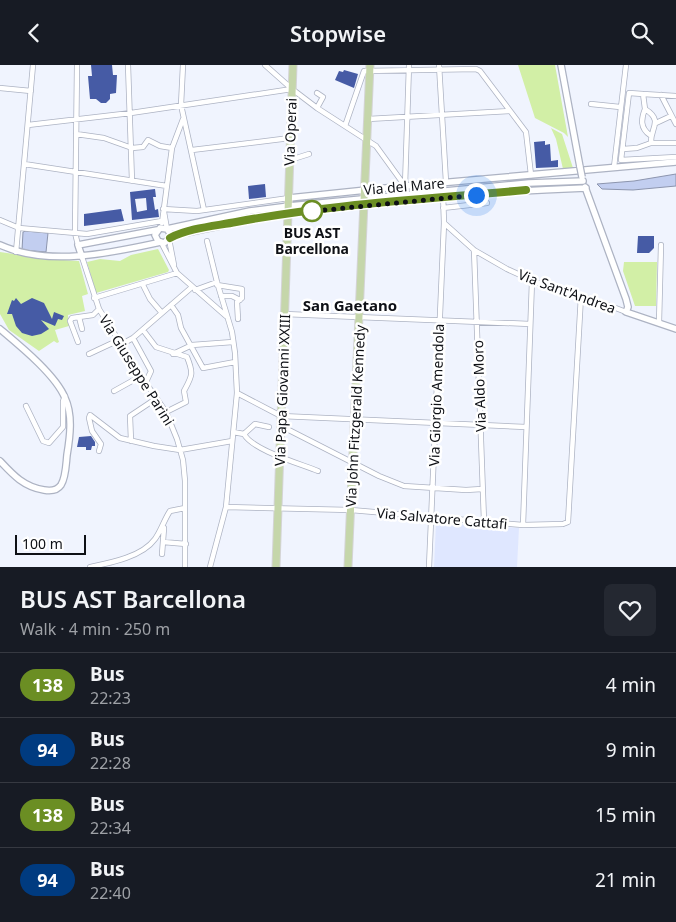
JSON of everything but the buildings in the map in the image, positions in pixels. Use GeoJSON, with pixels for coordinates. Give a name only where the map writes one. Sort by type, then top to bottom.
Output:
{"type":"FeatureCollection","features":[{"type":"Feature","properties":{"kind":"main road","name":"Via Operai"},"geometry":{"type":"LineString","coordinates":[[288,206],[293,65]]}},
{"type":"Feature","properties":{"kind":"main road","name":"Via John Fitzgerald Kennedy"},"geometry":{"type":"LineString","coordinates":[[348,567],[366,201],[370,68]]}},
{"type":"Feature","properties":{"kind":"main road","name":"Via Papa Giovanni XXIII"},"geometry":{"type":"LineString","coordinates":[[276,567],[288,206]]}},
{"type":"Feature","properties":{"kind":"street"},"geometry":{"type":"LineString","coordinates":[[16,251],[33,65]]}},
{"type":"Feature","properties":{"kind":"street"},"geometry":{"type":"LineString","coordinates":[[77,65],[75,233],[82,257]]}},
{"type":"Feature","properties":{"kind":"street"},"geometry":{"type":"LineString","coordinates":[[128,65],[132,181]]}},
{"type":"Feature","properties":{"kind":"street"},"geometry":{"type":"LineString","coordinates":[[183,65],[181,105],[204,210]]}},
{"type":"Feature","properties":{"kind":"street"},"geometry":{"type":"LineString","coordinates":[[265,65],[317,108],[376,146],[405,185]]}},
{"type":"Feature","properties":{"kind":"street"},"geometry":{"type":"LineString","coordinates":[[480,71],[482,65]]}},
{"type":"Feature","properties":{"kind":"street"},"geometry":{"type":"LineString","coordinates":[[561,65],[583,179],[626,299],[628,307],[626,312]]}},
{"type":"Feature","properties":{"kind":"street"},"geometry":{"type":"LineString","coordinates":[[614,167],[626,65]]}},
{"type":"Feature","properties":{"kind":"street"},"geometry":{"type":"LineString","coordinates":[[439,67],[446,182]]}},
{"type":"Feature","properties":{"kind":"street"},"geometry":{"type":"LineString","coordinates":[[345,126],[364,71],[370,68],[439,67],[480,71],[527,135],[531,175],[526,190]]}},
{"type":"Feature","properties":{"kind":"street"},"geometry":{"type":"LineString","coordinates":[[405,185],[408,68]]}},
{"type":"Feature","properties":{"kind":"street"},"geometry":{"type":"LineString","coordinates":[[0,88],[31,91]]}},
{"type":"Feature","properties":{"kind":"street"},"geometry":{"type":"LineString","coordinates":[[28,125],[130,113],[292,89]]}},
{"type":"Feature","properties":{"kind":"street"},"geometry":{"type":"LineString","coordinates":[[317,93],[323,97],[317,108]]}},
{"type":"Feature","properties":{"kind":"street"},"geometry":{"type":"LineString","coordinates":[[676,96],[629,93],[622,160],[676,157]]}},
{"type":"Feature","properties":{"kind":"street"},"geometry":{"type":"LineString","coordinates":[[643,94],[645,109],[642,123],[646,132],[650,135],[651,143]]}},
{"type":"Feature","properties":{"kind":"street"},"geometry":{"type":"LineString","coordinates":[[661,95],[676,123]]}},
{"type":"Feature","properties":{"kind":"street"},"geometry":{"type":"LineString","coordinates":[[591,105],[620,107]]}},
{"type":"Feature","properties":{"kind":"street"},"geometry":{"type":"LineString","coordinates":[[645,109],[653,115],[656,123],[656,128],[650,135]]}},
{"type":"Feature","properties":{"kind":"street"},"geometry":{"type":"LineString","coordinates":[[368,119],[510,111]]}},
{"type":"Feature","properties":{"kind":"street"},"geometry":{"type":"LineString","coordinates":[[656,123],[671,115]]}},
{"type":"Feature","properties":{"kind":"street"},"geometry":{"type":"LineString","coordinates":[[184,117],[172,148],[162,221],[155,237],[161,242],[176,271],[227,316]]}},
{"type":"Feature","properties":{"kind":"street"},"geometry":{"type":"LineString","coordinates":[[76,134],[104,139],[132,148],[143,147],[148,140],[163,147],[172,148]]}},
{"type":"Feature","properties":{"kind":"street"},"geometry":{"type":"LineString","coordinates":[[192,150],[290,138]]}},
{"type":"Feature","properties":{"kind":"street"},"geometry":{"type":"LineString","coordinates":[[623,149],[636,148],[651,143],[676,143]]}},
{"type":"Feature","properties":{"kind":"street"},"geometry":{"type":"LineString","coordinates":[[290,159],[309,154]]}},
{"type":"Feature","properties":{"kind":"street","name":"Via del Mare"},"geometry":{"type":"LineString","coordinates":[[163,209],[204,210],[288,206],[366,189],[676,163]]}},
{"type":"Feature","properties":{"kind":"street"},"geometry":{"type":"LineString","coordinates":[[24,164],[166,187]]}},
{"type":"Feature","properties":{"kind":"street"},"geometry":{"type":"LineString","coordinates":[[366,201],[443,191],[583,179]]}},
{"type":"Feature","properties":{"kind":"street"},"geometry":{"type":"LineString","coordinates":[[78,245],[163,228],[167,229],[250,211],[288,206],[443,198],[526,190],[586,188]]}},
{"type":"Feature","properties":{"kind":"street"},"geometry":{"type":"LineString","coordinates":[[443,191],[444,223]]}},
{"type":"Feature","properties":{"kind":"street"},"geometry":{"type":"LineString","coordinates":[[443,208],[487,203]]}},
{"type":"Feature","properties":{"kind":"street"},"geometry":{"type":"LineString","coordinates":[[0,245],[16,251],[82,257],[161,242],[288,206]]}},
{"type":"Feature","properties":{"kind":"street"},"geometry":{"type":"LineString","coordinates":[[163,209],[176,271]]}},
{"type":"Feature","properties":{"kind":"street"},"geometry":{"type":"LineString","coordinates":[[0,220],[19,228],[75,233],[100,233],[162,221]]}},
{"type":"Feature","properties":{"kind":"street","name":"Via Sant'Andrea"},"geometry":{"type":"LineString","coordinates":[[444,223],[474,250],[532,281],[676,329]]}},
{"type":"Feature","properties":{"kind":"street","name":"Via Giorgio Amendola"},"geometry":{"type":"LineString","coordinates":[[429,567],[444,223]]}},
{"type":"Feature","properties":{"kind":"street"},"geometry":{"type":"LineString","coordinates":[[208,241],[217,284],[233,342],[237,393],[226,507],[210,567]]}},
{"type":"Feature","properties":{"kind":"street"},"geometry":{"type":"LineString","coordinates":[[659,323],[661,245]]}},
{"type":"Feature","properties":{"kind":"street","name":"Via Aldo Moro"},"geometry":{"type":"LineString","coordinates":[[474,250],[484,521]]}},
{"type":"Feature","properties":{"kind":"street","name":"Via Giuseppe Parini"},"geometry":{"type":"LineString","coordinates":[[82,257],[99,309],[141,377],[166,412],[180,449],[185,481],[185,567]]}},
{"type":"Feature","properties":{"kind":"street"},"geometry":{"type":"LineString","coordinates":[[94,298],[143,285],[176,271]]}},
{"type":"Feature","properties":{"kind":"street"},"geometry":{"type":"LineString","coordinates":[[523,525],[532,281]]}},
{"type":"Feature","properties":{"kind":"street"},"geometry":{"type":"LineString","coordinates":[[89,354],[133,338],[194,288],[217,284],[242,289],[242,298],[237,302],[238,319]]}},
{"type":"Feature","properties":{"kind":"street"},"geometry":{"type":"LineString","coordinates":[[143,285],[150,299],[162,313]]}},
{"type":"Feature","properties":{"kind":"street"},"geometry":{"type":"LineString","coordinates":[[221,296],[232,296],[240,300]]}},
{"type":"Feature","properties":{"kind":"street","name":"Via Salvatore Cattafi"},"geometry":{"type":"LineString","coordinates":[[226,507],[351,510],[523,525],[563,524],[568,522],[581,296]]}},
{"type":"Feature","properties":{"kind":"street"},"geometry":{"type":"LineString","coordinates":[[171,305],[178,315],[182,327],[203,368],[235,362]]}},
{"type":"Feature","properties":{"kind":"street"},"geometry":{"type":"LineString","coordinates":[[78,343],[70,321],[72,318],[93,315],[99,309]]}},
{"type":"Feature","properties":{"kind":"street"},"geometry":{"type":"LineString","coordinates":[[284,314],[530,324]]}},
{"type":"Feature","properties":{"kind":"street"},"geometry":{"type":"LineString","coordinates":[[79,317],[82,329]]}},
{"type":"Feature","properties":{"kind":"street"},"geometry":{"type":"LineString","coordinates":[[0,329],[34,358],[65,396],[69,413],[70,439],[63,479],[60,486],[49,491],[31,487],[20,481],[0,461]]}},
{"type":"Feature","properties":{"kind":"street"},"geometry":{"type":"LineString","coordinates":[[143,330],[156,347],[187,357],[196,353]]}},
{"type":"Feature","properties":{"kind":"street"},"geometry":{"type":"LineString","coordinates":[[133,338],[151,371],[146,382]]}},
{"type":"Feature","properties":{"kind":"street"},"geometry":{"type":"LineString","coordinates":[[173,354],[192,345],[233,342]]}},
{"type":"Feature","properties":{"kind":"street"},"geometry":{"type":"LineString","coordinates":[[166,412],[186,402],[184,391],[192,374],[187,357]]}},
{"type":"Feature","properties":{"kind":"street"},"geometry":{"type":"LineString","coordinates":[[114,391],[141,377]]}},
{"type":"Feature","properties":{"kind":"street"},"geometry":{"type":"LineString","coordinates":[[237,393],[281,416],[526,427]]}},
{"type":"Feature","properties":{"kind":"street"},"geometry":{"type":"LineString","coordinates":[[26,406],[44,441],[50,443],[64,427],[63,401],[65,396]]}},
{"type":"Feature","properties":{"kind":"street"},"geometry":{"type":"LineString","coordinates":[[131,441],[130,416],[157,398]]}},
{"type":"Feature","properties":{"kind":"street"},"geometry":{"type":"LineString","coordinates":[[99,451],[101,444],[92,431],[90,415],[116,437],[131,441],[180,449],[232,441]]}},
{"type":"Feature","properties":{"kind":"street"},"geometry":{"type":"LineString","coordinates":[[244,433],[255,424],[269,427]]}},
{"type":"Feature","properties":{"kind":"street"},"geometry":{"type":"LineString","coordinates":[[281,425],[379,476],[404,486],[466,490],[482,489]]}},
{"type":"Feature","properties":{"kind":"street"},"geometry":{"type":"LineString","coordinates":[[233,432],[244,433],[253,443],[318,471]]}},
{"type":"Feature","properties":{"kind":"street"},"geometry":{"type":"LineString","coordinates":[[90,567],[148,548],[158,536],[170,511],[186,508]]}},
{"type":"Feature","properties":{"kind":"street"},"geometry":{"type":"LineString","coordinates":[[162,554],[164,528]]}},
{"type":"Feature","properties":{"kind":"street"},"geometry":{"type":"LineString","coordinates":[[163,542],[186,544]]}},
{"type":"Feature","properties":{"kind":"shaded area"},"geometry":{"type":"Polygon","coordinates":[[[676,174],[676,186],[633,190],[602,189],[597,184],[634,181],[676,174]]]}},
{"type":"Feature","properties":{"kind":"shaded area"},"geometry":{"type":"Polygon","coordinates":[[[23,232],[48,233],[46,252],[22,250],[23,232]]]}},
{"type":"Feature","properties":{"kind":"shaded area"},"geometry":{"type":"Polygon","coordinates":[[[436,523],[519,528],[517,567],[434,567],[436,523]]]}},
{"type":"Feature","properties":{"kind":"green space"},"geometry":{"type":"Polygon","coordinates":[[[518,65],[555,65],[568,137],[535,118],[518,65]]]}},
{"type":"Feature","properties":{"kind":"green space"},"geometry":{"type":"Polygon","coordinates":[[[551,128],[562,134],[573,168],[563,169],[556,139],[551,128]]]}},
{"type":"Feature","properties":{"kind":"green space"},"geometry":{"type":"Polygon","coordinates":[[[158,249],[169,270],[168,272],[96,293],[87,262],[100,259],[120,261],[131,255],[158,249]]]}},
{"type":"Feature","properties":{"kind":"green space"},"geometry":{"type":"Polygon","coordinates":[[[0,252],[48,259],[79,261],[88,294],[82,296],[85,311],[68,315],[69,326],[55,330],[59,342],[54,341],[39,351],[9,330],[0,314],[0,252]]]}},
{"type":"Feature","properties":{"kind":"green space"},"geometry":{"type":"Polygon","coordinates":[[[624,262],[657,262],[656,306],[635,306],[623,271],[624,262]]]}},
{"type":"Feature","properties":{"kind":"bus line","name":"138"},"geometry":{"type":"LineString","coordinates":[[170,238],[180,233],[250,219],[375,203],[526,190]]}},
{"type":"Feature","properties":{"kind":"place","name":"BUS AST Barcellona"},"geometry":{"type":"Point","coordinates":[312,211]}},
{"type":"Feature","properties":{"kind":"district","name":"San Gaetano"},"geometry":{"type":"Point","coordinates":[350,305]}},
{"type":"Feature","properties":{"kind":"route"},"geometry":{"type":"LineString","coordinates":[[312,211],[305,212],[375,203],[476,195]]}}]}
